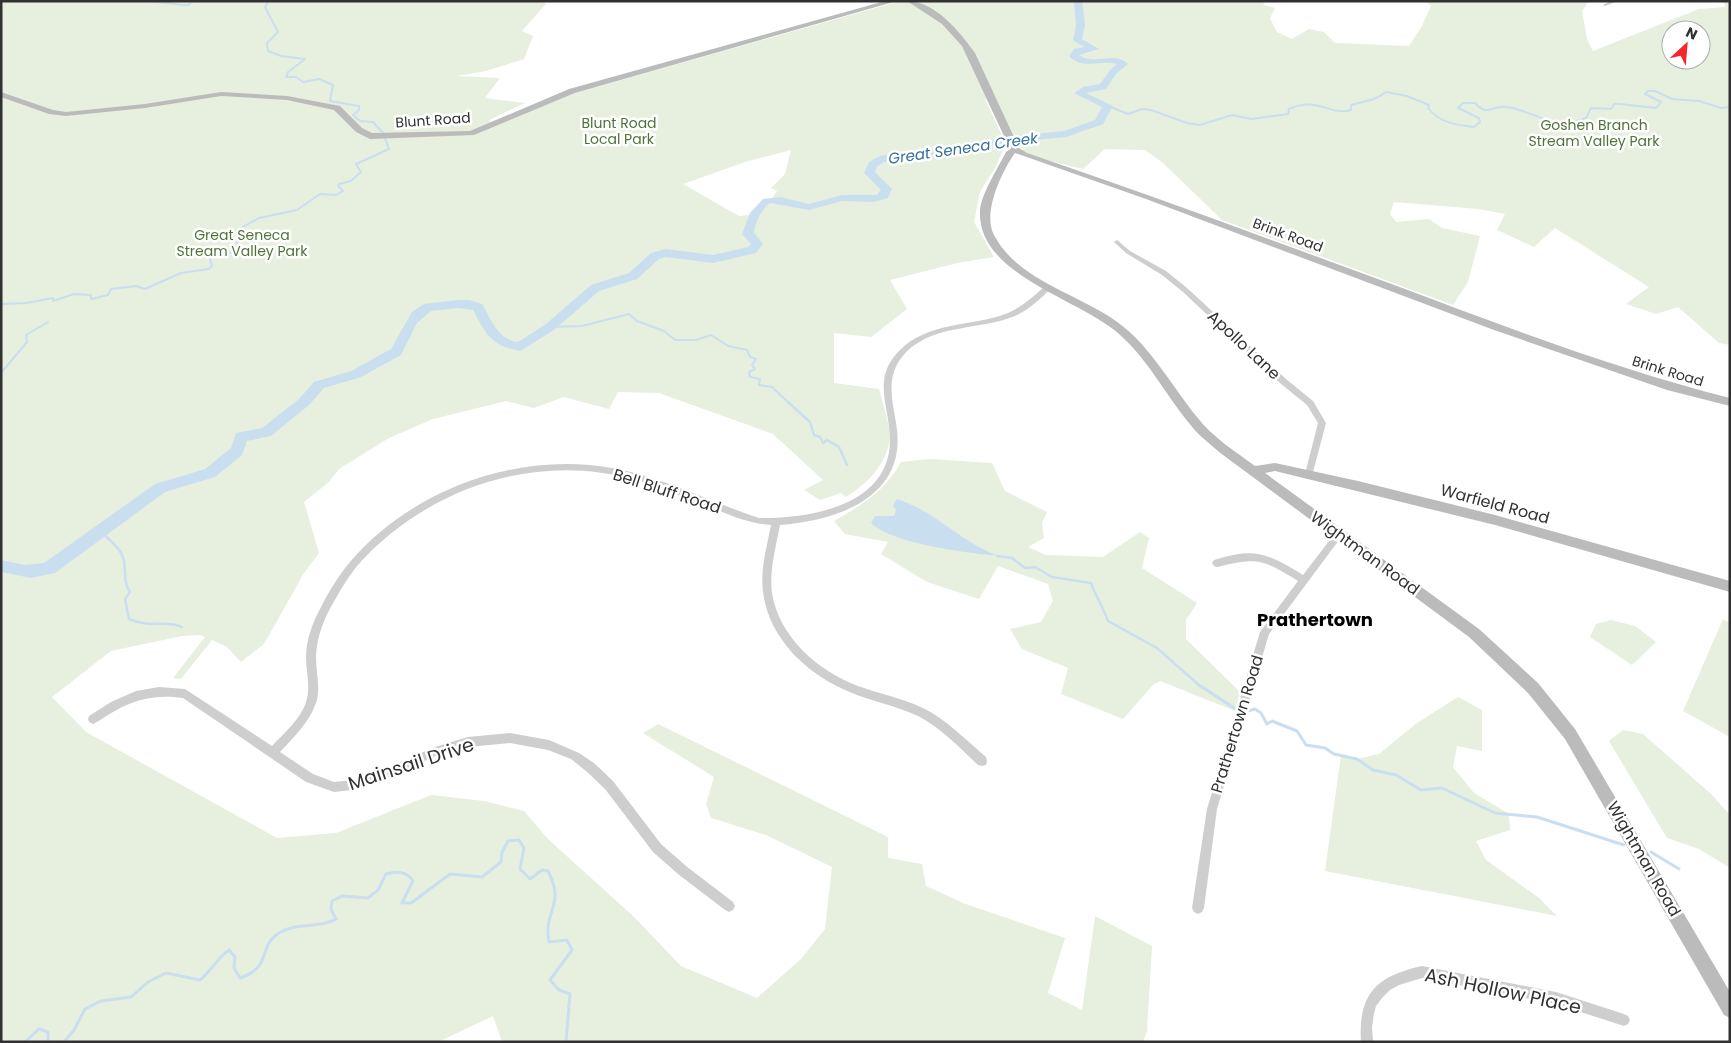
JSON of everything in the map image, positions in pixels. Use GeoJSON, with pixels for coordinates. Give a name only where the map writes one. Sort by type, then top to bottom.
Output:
{"type":"FeatureCollection","features":[{"type":"Feature","properties":{"kind":"main road","name":"Blunt Road"},"geometry":{"type":"LineString","coordinates":[[1,94],[52,112],[66,114],[145,106],[221,94],[287,98],[337,108],[363,133],[385,136],[471,133],[572,91],[894,1]]}},
{"type":"Feature","properties":{"kind":"main road"},"geometry":{"type":"LineString","coordinates":[[910,1],[936,16],[961,39],[971,54],[1011,142]]}},
{"type":"Feature","properties":{"kind":"main road","name":"Wightman Road"},"geometry":{"type":"LineString","coordinates":[[1011,142],[1010,152],[988,199],[985,211],[988,233],[1006,260],[1047,288],[1093,311],[1122,331],[1138,348],[1194,422],[1251,471],[1404,580],[1474,633],[1533,688],[1570,734],[1730,1009]]}},
{"type":"Feature","properties":{"kind":"main road","name":"Brink Road"},"geometry":{"type":"LineString","coordinates":[[1011,142],[1024,155],[1149,198],[1498,328],[1671,388],[1730,402]]}},
{"type":"Feature","properties":{"kind":"main road","name":"Warfield Road"},"geometry":{"type":"LineString","coordinates":[[1251,471],[1270,466],[1309,474],[1495,520],[1730,587]]}},
{"type":"Feature","properties":{"kind":"street"},"geometry":{"type":"LineString","coordinates":[[1605,5],[1616,1]]}},
{"type":"Feature","properties":{"kind":"street","name":"Apollo Lane"},"geometry":{"type":"LineString","coordinates":[[1117,242],[1128,252],[1164,272],[1282,381],[1310,403],[1322,423],[1309,474]]}},
{"type":"Feature","properties":{"kind":"street","name":"Bell Bluff Road"},"geometry":{"type":"LineString","coordinates":[[273,752],[298,724],[309,708],[314,688],[311,656],[315,631],[332,594],[346,573],[364,553],[395,526],[419,509],[450,492],[507,473],[533,468],[565,466],[594,468],[637,477],[743,516],[776,523],[806,521],[842,509],[866,495],[885,473],[894,444],[886,387],[889,372],[902,352],[915,342],[935,332],[1010,315],[1030,304],[1047,288]]}},
{"type":"Feature","properties":{"kind":"street"},"geometry":{"type":"LineString","coordinates":[[776,523],[767,572],[767,590],[774,618],[789,644],[809,664],[832,679],[855,689],[898,702],[926,715],[954,735],[982,761]]}},
{"type":"Feature","properties":{"kind":"street","name":"Prathertown Road"},"geometry":{"type":"LineString","coordinates":[[1198,908],[1212,808],[1265,632],[1339,534]]}},
{"type":"Feature","properties":{"kind":"street"},"geometry":{"type":"LineString","coordinates":[[1217,563],[1247,556],[1258,556],[1269,559],[1303,580]]}},
{"type":"Feature","properties":{"kind":"street","name":"Mainsail Drive"},"geometry":{"type":"LineString","coordinates":[[93,719],[113,705],[141,693],[169,690],[185,694],[310,778],[334,787],[361,784],[436,752],[468,742],[510,738],[549,745],[574,756],[590,767],[609,785],[657,848],[729,906]]}},
{"type":"Feature","properties":{"kind":"street","name":"Ash Hollow Place"},"geometry":{"type":"LineString","coordinates":[[1367,1042],[1366,1025],[1376,995],[1387,983],[1401,976],[1422,972],[1556,998],[1624,1020]]}},
{"type":"Feature","properties":{"kind":"green space"},"geometry":{"type":"Polygon","coordinates":[[[1,1],[541,1],[546,4],[522,31],[533,36],[524,59],[486,71],[457,76],[500,78],[485,98],[525,103],[489,120],[495,125],[576,93],[900,1],[1263,1],[1264,5],[1275,8],[1270,18],[1277,32],[1292,39],[1309,29],[1324,32],[1335,43],[1409,46],[1422,26],[1431,6],[1426,1],[1589,1],[1582,11],[1587,39],[1593,51],[1661,24],[1661,70],[1711,70],[1711,20],[1671,20],[1699,9],[1725,7],[1724,1],[1730,1],[1730,345],[1719,343],[1678,307],[1656,314],[1626,304],[1649,287],[1555,228],[1534,247],[1497,230],[1505,214],[1478,209],[1394,202],[1390,214],[1396,222],[1429,219],[1442,228],[1480,236],[1468,282],[1453,305],[1222,220],[1163,163],[1145,150],[1105,149],[1083,169],[1029,156],[1022,151],[1023,148],[1016,149],[1014,137],[984,97],[1006,144],[995,168],[980,192],[974,222],[994,257],[957,263],[890,280],[907,309],[871,337],[834,333],[834,383],[879,389],[890,434],[888,448],[880,465],[868,480],[846,497],[841,493],[820,500],[804,490],[823,480],[773,434],[659,393],[618,392],[609,409],[564,397],[534,408],[506,401],[433,419],[389,438],[339,469],[329,482],[304,502],[319,553],[304,573],[264,644],[241,662],[227,647],[212,640],[181,679],[173,678],[205,637],[200,635],[182,636],[111,651],[52,697],[86,732],[277,838],[336,833],[431,795],[484,801],[524,811],[548,839],[633,916],[681,966],[757,998],[801,959],[825,929],[832,867],[766,835],[711,818],[706,804],[714,777],[643,733],[658,724],[888,837],[888,858],[922,864],[926,886],[963,903],[1065,938],[1048,993],[1082,1010],[1095,916],[1152,946],[1147,1031],[1143,1042],[502,1042],[493,1016],[438,1042],[1,1042],[1,1]],[[791,150],[748,161],[683,184],[739,216],[749,215],[772,198],[777,191],[771,188],[785,174],[791,150]]]}},
{"type":"Feature","properties":{"kind":"green space"},"geometry":{"type":"Polygon","coordinates":[[[930,459],[992,463],[1005,491],[1047,512],[1042,523],[1044,538],[1028,547],[1046,555],[1103,557],[1140,532],[1149,538],[1142,568],[1197,603],[1186,620],[1186,639],[1240,692],[1235,711],[1160,681],[1153,685],[1123,719],[1061,694],[1068,668],[1022,649],[1010,629],[1041,622],[1053,601],[1048,584],[998,566],[979,599],[927,582],[881,554],[888,542],[845,534],[834,521],[854,509],[880,489],[901,462],[930,459]]]}},
{"type":"Feature","properties":{"kind":"green space"},"geometry":{"type":"Polygon","coordinates":[[[1723,619],[1730,623],[1730,737],[1683,711],[1723,619]]]}},
{"type":"Feature","properties":{"kind":"green space"},"geometry":{"type":"Polygon","coordinates":[[[1611,620],[1635,626],[1656,642],[1632,665],[1590,637],[1596,624],[1611,620]]]}},
{"type":"Feature","properties":{"kind":"green space"},"geometry":{"type":"Polygon","coordinates":[[[1458,697],[1482,710],[1482,751],[1457,746],[1453,767],[1474,793],[1509,814],[1510,830],[1476,841],[1486,860],[1539,898],[1557,916],[1325,871],[1341,755],[1357,759],[1379,754],[1417,723],[1458,697]]]}},
{"type":"Feature","properties":{"kind":"green space"},"geometry":{"type":"Polygon","coordinates":[[[1623,730],[1643,734],[1711,794],[1730,815],[1730,868],[1699,849],[1667,838],[1609,741],[1623,730]]]}},
{"type":"Feature","properties":{"kind":"water"},"geometry":{"type":"Polygon","coordinates":[[[897,499],[924,511],[973,543],[999,556],[951,550],[913,542],[896,537],[871,523],[875,516],[894,516],[896,510],[893,506],[897,499]]]}},
{"type":"Feature","properties":{"kind":"waterway"},"geometry":{"type":"LineString","coordinates":[[150,1],[183,5],[188,5],[193,1]]}},
{"type":"Feature","properties":{"kind":"waterway"},"geometry":{"type":"LineString","coordinates":[[234,1],[239,1]]}},
{"type":"Feature","properties":{"kind":"waterway"},"geometry":{"type":"LineString","coordinates":[[1,304],[26,303],[53,298],[53,301],[74,294],[91,295],[91,299],[108,295],[111,289],[136,286],[145,289],[181,273],[209,269],[212,266],[210,259],[236,251],[237,242],[244,238],[234,232],[259,218],[297,210],[320,194],[336,195],[343,191],[338,186],[339,184],[351,181],[361,172],[356,164],[389,149],[383,133],[373,122],[360,121],[353,115],[359,110],[359,106],[330,101],[333,85],[319,79],[303,82],[296,77],[286,77],[288,72],[305,59],[281,56],[268,51],[267,43],[278,32],[265,7],[268,2],[266,1]]}},
{"type":"Feature","properties":{"kind":"waterway","name":"Great Seneca Creek"},"geometry":{"type":"LineString","coordinates":[[1,566],[25,571],[49,568],[160,488],[210,473],[237,451],[241,437],[266,432],[304,402],[319,385],[356,374],[396,352],[411,322],[416,315],[428,307],[458,304],[469,304],[478,307],[489,329],[498,339],[504,343],[520,347],[550,327],[595,288],[633,276],[655,256],[666,253],[713,259],[752,250],[757,244],[748,234],[749,229],[761,205],[767,201],[773,199],[809,207],[842,198],[879,198],[884,196],[887,189],[869,173],[873,164],[884,158],[979,146],[1004,140],[1066,134],[1099,122],[1108,106],[1079,93],[1086,89],[1103,87],[1113,72],[1123,64],[1113,60],[1094,63],[1087,62],[1074,56],[1077,51],[1094,49],[1077,40],[1080,25],[1078,1]]}},
{"type":"Feature","properties":{"kind":"waterway"},"geometry":{"type":"LineString","coordinates":[[1108,106],[1128,114],[1142,109],[1151,110],[1187,123],[1200,125],[1232,115],[1251,119],[1288,114],[1289,109],[1308,105],[1336,111],[1351,110],[1351,105],[1373,99],[1386,92],[1407,96],[1429,105],[1428,108],[1443,120],[1474,127],[1480,122],[1479,118],[1458,108],[1463,103],[1475,103],[1484,110],[1502,107],[1514,108],[1560,126],[1586,118],[1591,108],[1611,109],[1614,104],[1656,108],[1661,102],[1645,94],[1648,91],[1655,91],[1672,99],[1699,101],[1721,108],[1730,107]]}},
{"type":"Feature","properties":{"kind":"waterway"},"geometry":{"type":"LineString","coordinates":[[550,327],[582,326],[629,314],[637,321],[664,331],[675,340],[696,340],[711,335],[728,346],[747,350],[750,357],[756,359],[752,365],[755,369],[749,372],[750,377],[760,379],[759,385],[772,387],[789,403]]}},
{"type":"Feature","properties":{"kind":"waterway"},"geometry":{"type":"LineString","coordinates":[[1,373],[27,342],[26,335],[48,322]]}},
{"type":"Feature","properties":{"kind":"waterway"},"geometry":{"type":"LineString","coordinates":[[788,402],[810,422],[814,435],[820,437],[823,443],[827,440],[839,447],[847,465]]}},
{"type":"Feature","properties":{"kind":"waterway"},"geometry":{"type":"LineString","coordinates":[[99,530],[116,546],[123,557],[125,579],[130,592],[125,599],[129,619],[136,622],[170,624],[182,627]]}},
{"type":"Feature","properties":{"kind":"waterway"},"geometry":{"type":"LineString","coordinates":[[997,556],[1012,558],[1025,568],[1035,567],[1052,577],[1091,583],[1108,621],[1157,648],[1200,686]]}},
{"type":"Feature","properties":{"kind":"waterway"},"geometry":{"type":"LineString","coordinates":[[1199,685],[1234,708]]}},
{"type":"Feature","properties":{"kind":"waterway"},"geometry":{"type":"LineString","coordinates":[[1244,712],[1255,709],[1261,713],[1267,724],[1272,721],[1297,731],[1306,745],[1325,748],[1334,754],[1357,759],[1373,770],[1396,775],[1421,790],[1442,788],[1495,813],[1537,817],[1624,845]]}},
{"type":"Feature","properties":{"kind":"waterway"},"geometry":{"type":"LineString","coordinates":[[64,1042],[74,1030],[85,1009],[101,1001],[131,997],[148,982],[166,973],[200,980],[229,950],[235,957],[234,968],[240,978],[250,973],[261,963],[268,944],[279,933],[293,928],[322,924],[336,919],[331,909],[332,901],[342,896],[368,898],[378,890],[386,874],[401,873],[407,875],[413,881],[402,903],[411,903],[450,874],[482,877],[501,862],[502,852],[508,841],[519,840],[524,848],[520,869],[530,879],[542,870],[548,871],[553,883],[555,900],[549,922],[549,942],[567,940],[572,950],[550,980],[559,990],[570,994],[566,1042]]}},
{"type":"Feature","properties":{"kind":"waterway"},"geometry":{"type":"LineString","coordinates":[[1651,852],[1679,869]]}},
{"type":"Feature","properties":{"kind":"waterway"},"geometry":{"type":"LineString","coordinates":[[25,1042],[39,1029],[48,1032],[48,1042]]}},
{"type":"Feature","properties":{"kind":"district","name":"Prathertown"},"geometry":{"type":"Point","coordinates":[1315,619]}},
{"type":"Feature","properties":{"kind":"park label","name":"Blunt Road Local Park"},"geometry":{"type":"Point","coordinates":[619,132]}},
{"type":"Feature","properties":{"kind":"park label","name":"Goshen Branch Stream Valley Park"},"geometry":{"type":"Point","coordinates":[1594,134]}},
{"type":"Feature","properties":{"kind":"park label","name":"Great Seneca Stream Valley Park"},"geometry":{"type":"Point","coordinates":[242,244]}}]}
